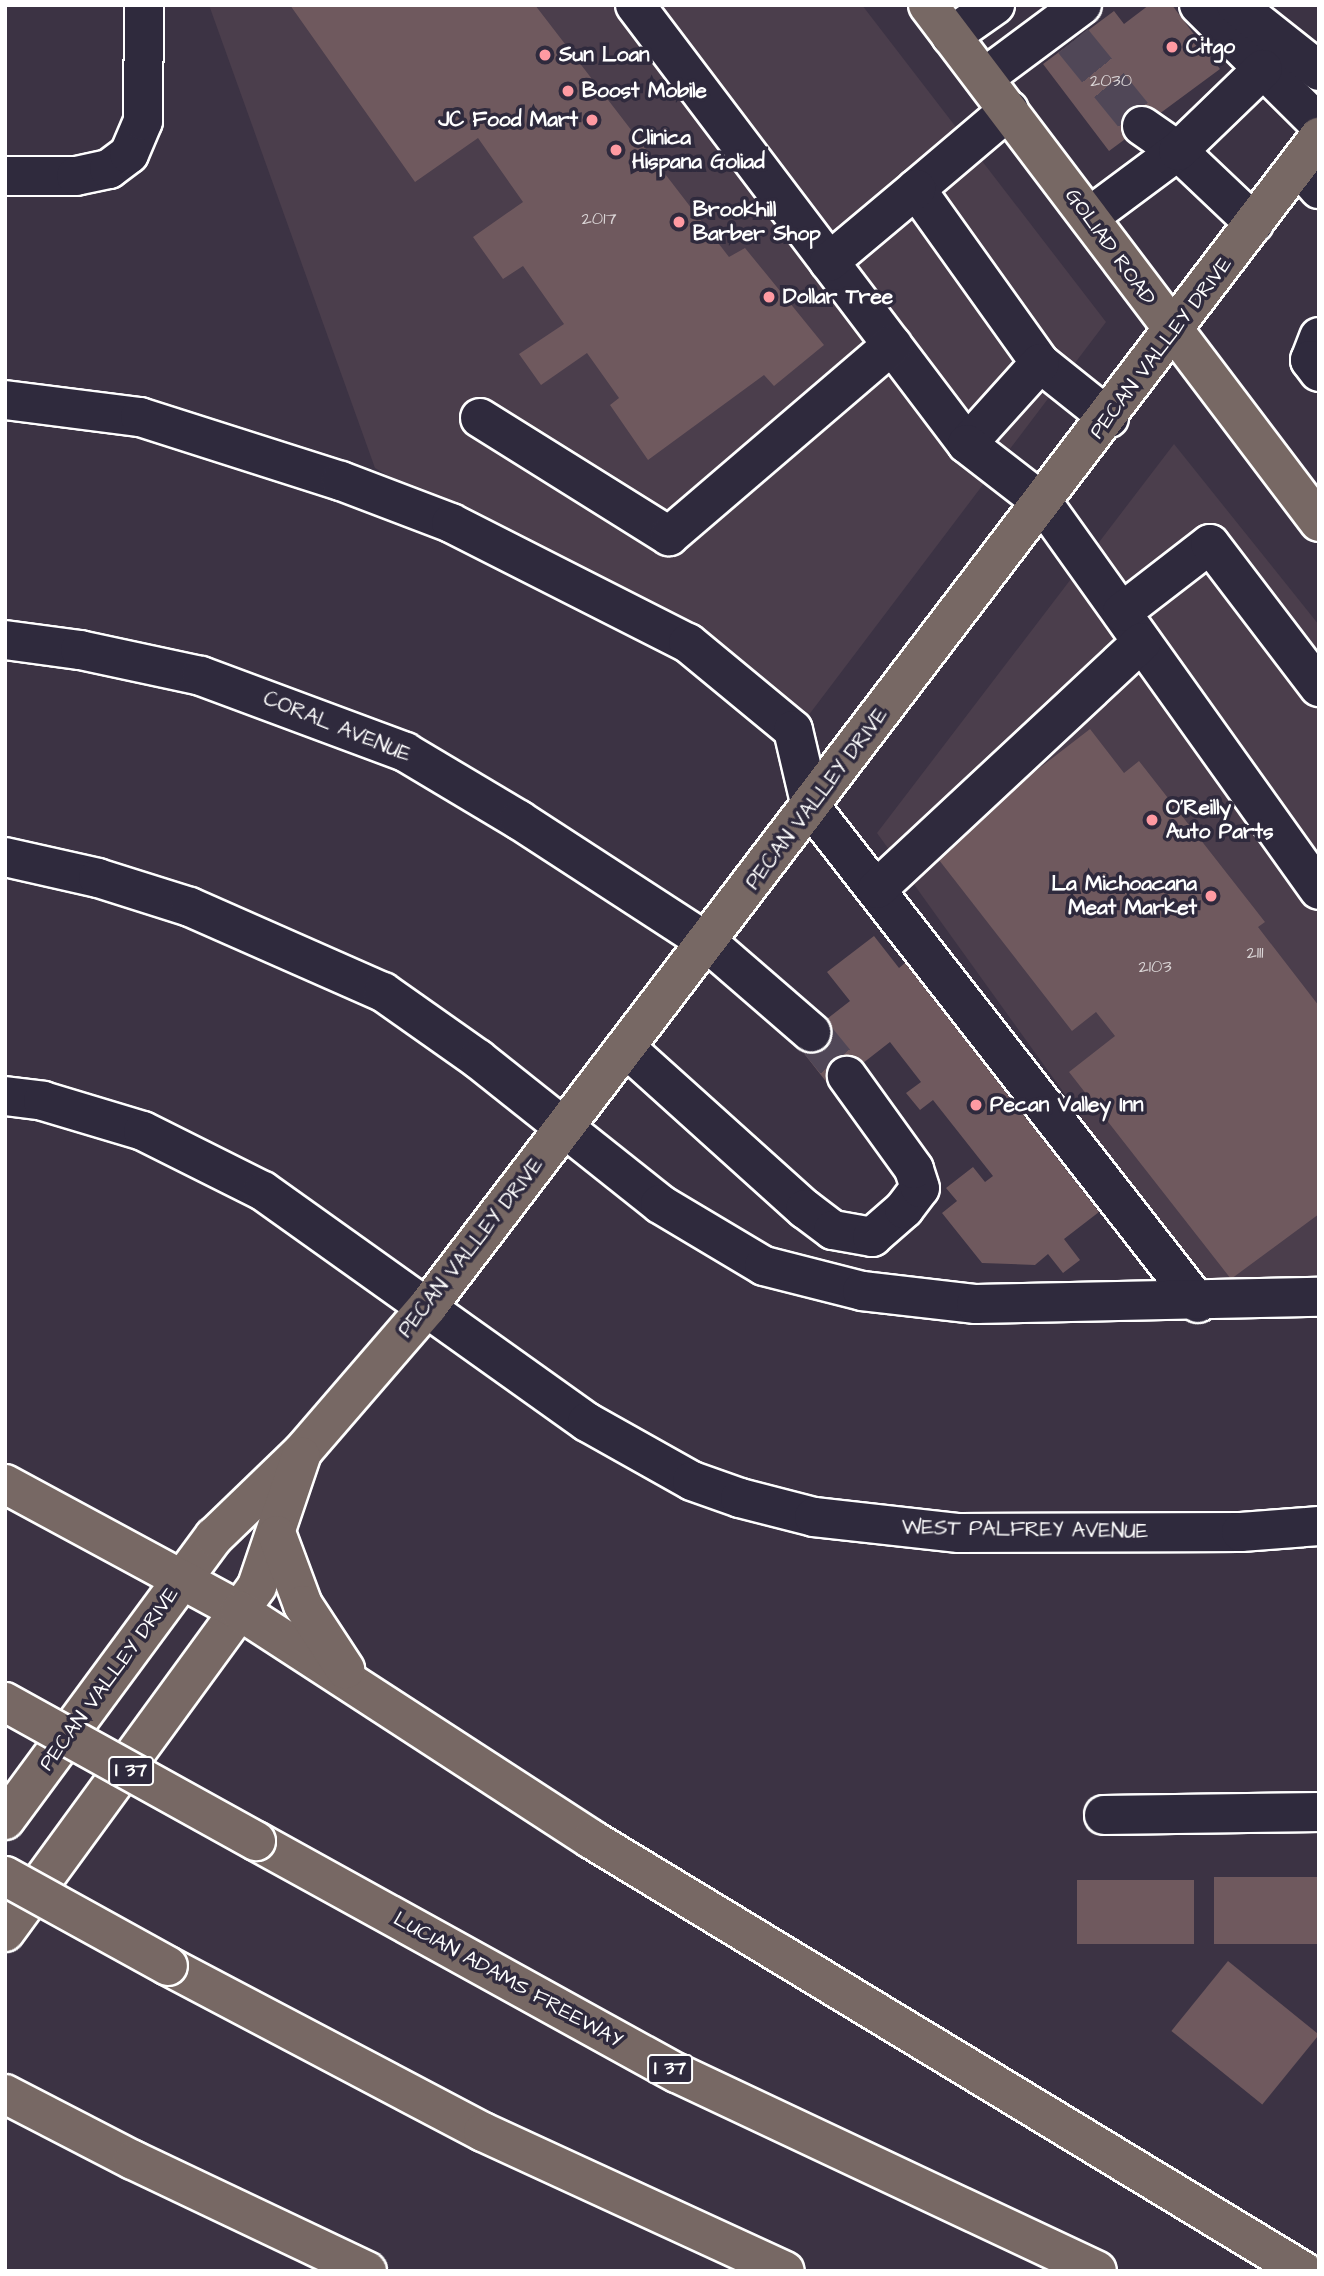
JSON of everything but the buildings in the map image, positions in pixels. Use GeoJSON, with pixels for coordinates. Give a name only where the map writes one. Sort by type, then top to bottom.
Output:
{"type":"FeatureCollection","features":[{"type":"Feature","properties":{"kind":"main road","name":"GOLIAD ROAD"},"geometry":{"type":"LineString","coordinates":[[928,5],[1089,217],[1172,332],[1319,522]]}},
{"type":"Feature","properties":{"kind":"main road","name":"PECAN VALLEY DRIVE"},"geometry":{"type":"LineString","coordinates":[[5,1820],[214,1537],[303,1451],[428,1306],[1109,418],[1254,223],[1312,164]]}},
{"type":"Feature","properties":{"kind":"main road","name":"PECAN VALLEY DRIVE"},"geometry":{"type":"LineString","coordinates":[[5,1932],[257,1586],[277,1535],[303,1451]]}},
{"type":"Feature","properties":{"kind":"main road"},"geometry":{"type":"LineString","coordinates":[[5,1484],[240,1611],[583,1833],[1303,2271]]}},
{"type":"Feature","properties":{"kind":"main road"},"geometry":{"type":"LineString","coordinates":[[277,1535],[303,1605],[356,1685]]}},
{"type":"Feature","properties":{"kind":"main road","name":"LUCIAN ADAMS FREEWAY"},"geometry":{"type":"LineString","coordinates":[[5,1702],[677,2073],[1097,2271]]}},
{"type":"Feature","properties":{"kind":"main road"},"geometry":{"type":"LineString","coordinates":[[5,1876],[168,1966],[483,2132],[785,2271]]}},
{"type":"Feature","properties":{"kind":"main road"},"geometry":{"type":"LineString","coordinates":[[5,2094],[144,2166],[367,2271]]}},
{"type":"Feature","properties":{"kind":"street"},"geometry":{"type":"LineString","coordinates":[[5,176],[76,176],[109,169],[129,154],[143,121],[144,5]]}},
{"type":"Feature","properties":{"kind":"street"},"geometry":{"type":"LineString","coordinates":[[635,5],[967,444],[1043,503],[1319,890]]}},
{"type":"Feature","properties":{"kind":"street"},"geometry":{"type":"LineString","coordinates":[[951,36],[995,5]]}},
{"type":"Feature","properties":{"kind":"street"},"geometry":{"type":"LineString","coordinates":[[1199,5],[1319,124]]}},
{"type":"Feature","properties":{"kind":"street"},"geometry":{"type":"LineString","coordinates":[[1236,5],[1319,71]]}},
{"type":"Feature","properties":{"kind":"street"},"geometry":{"type":"LineString","coordinates":[[984,78],[1064,19]]}},
{"type":"Feature","properties":{"kind":"street"},"geometry":{"type":"LineString","coordinates":[[1089,217],[1178,151],[1263,69]]}},
{"type":"Feature","properties":{"kind":"street"},"geometry":{"type":"LineString","coordinates":[[829,262],[1009,110]]}},
{"type":"Feature","properties":{"kind":"street"},"geometry":{"type":"LineString","coordinates":[[1142,126],[1178,151],[1254,223]]}},
{"type":"Feature","properties":{"kind":"street"},"geometry":{"type":"LineString","coordinates":[[916,190],[1040,363],[1109,418]]}},
{"type":"Feature","properties":{"kind":"street"},"geometry":{"type":"LineString","coordinates":[[1319,337],[1310,360],[1319,372]]}},
{"type":"Feature","properties":{"kind":"street"},"geometry":{"type":"LineString","coordinates":[[480,418],[669,536],[892,345]]}},
{"type":"Feature","properties":{"kind":"street"},"geometry":{"type":"LineString","coordinates":[[967,444],[1040,363]]}},
{"type":"Feature","properties":{"kind":"street"},"geometry":{"type":"LineString","coordinates":[[5,400],[139,417],[341,481],[450,523],[688,643],[793,730],[811,807],[1198,1303]]}},
{"type":"Feature","properties":{"kind":"street"},"geometry":{"type":"LineString","coordinates":[[877,889],[1210,544],[1319,687]]}},
{"type":"Feature","properties":{"kind":"street","name":"CORAL AVENUE"},"geometry":{"type":"LineString","coordinates":[[5,640],[80,650],[201,676],[405,752],[519,820],[707,942],[811,1032]]}},
{"type":"Feature","properties":{"kind":"street"},"geometry":{"type":"LineString","coordinates":[[5,857],[98,878],[190,907],[383,992],[565,1128],[660,1204],[764,1266],[862,1291],[976,1304],[1198,1303],[1319,1297]]}},
{"type":"Feature","properties":{"kind":"street"},"geometry":{"type":"LineString","coordinates":[[626,1048],[805,1209],[833,1230],[872,1237],[887,1227],[920,1188],[914,1169],[847,1076]]}},
{"type":"Feature","properties":{"kind":"street","name":"WEST PALFREY AVENUE"},"geometry":{"type":"LineString","coordinates":[[5,1096],[43,1101],[143,1130],[263,1191],[428,1306],[587,1422],[645,1457],[740,1498],[814,1517],[959,1533],[1241,1532],[1319,1526]]}},
{"type":"Feature","properties":{"kind":"street"},"geometry":{"type":"LineString","coordinates":[[1104,1815],[1319,1812]]}},
{"type":"Feature","properties":{"kind":"shaded area"},"geometry":{"type":"Polygon","coordinates":[[[209,5],[862,5],[1106,322],[805,720],[375,468],[209,5]]]}},
{"type":"Feature","properties":{"kind":"shaded area"},"geometry":{"type":"Polygon","coordinates":[[[1174,444],[1319,625],[1319,1279],[1200,1282],[877,833],[1174,444]]]}},
{"type":"Feature","properties":{"kind":"tunnel"},"geometry":{"type":"LineString","coordinates":[[1073,41],[1142,126]]}},
{"type":"Feature","properties":{"kind":"tunnel"},"geometry":{"type":"LineString","coordinates":[[811,1032],[847,1076]]}},
{"type":"Feature","properties":{"kind":"place","name":"Citgo"},"geometry":{"type":"Point","coordinates":[1172,47]}},
{"type":"Feature","properties":{"kind":"place","name":"Sun Loan"},"geometry":{"type":"Point","coordinates":[545,55]}},
{"type":"Feature","properties":{"kind":"place","name":"Boost Mobile"},"geometry":{"type":"Point","coordinates":[568,91]}},
{"type":"Feature","properties":{"kind":"place","name":"JC Food Mart"},"geometry":{"type":"Point","coordinates":[592,120]}},
{"type":"Feature","properties":{"kind":"place","name":"Clinica Hispana Goliad"},"geometry":{"type":"Point","coordinates":[616,150]}},
{"type":"Feature","properties":{"kind":"place","name":"Brookhill Barber Shop"},"geometry":{"type":"Point","coordinates":[679,222]}},
{"type":"Feature","properties":{"kind":"place","name":"Dollar Tree"},"geometry":{"type":"Point","coordinates":[769,297]}},
{"type":"Feature","properties":{"kind":"place","name":"O'Reilly Auto Parts"},"geometry":{"type":"Point","coordinates":[1152,820]}},
{"type":"Feature","properties":{"kind":"place","name":"La Michoacana Meat Market"},"geometry":{"type":"Point","coordinates":[1211,896]}},
{"type":"Feature","properties":{"kind":"place","name":"Pecan Valley Inn"},"geometry":{"type":"Point","coordinates":[976,1105]}}]}
